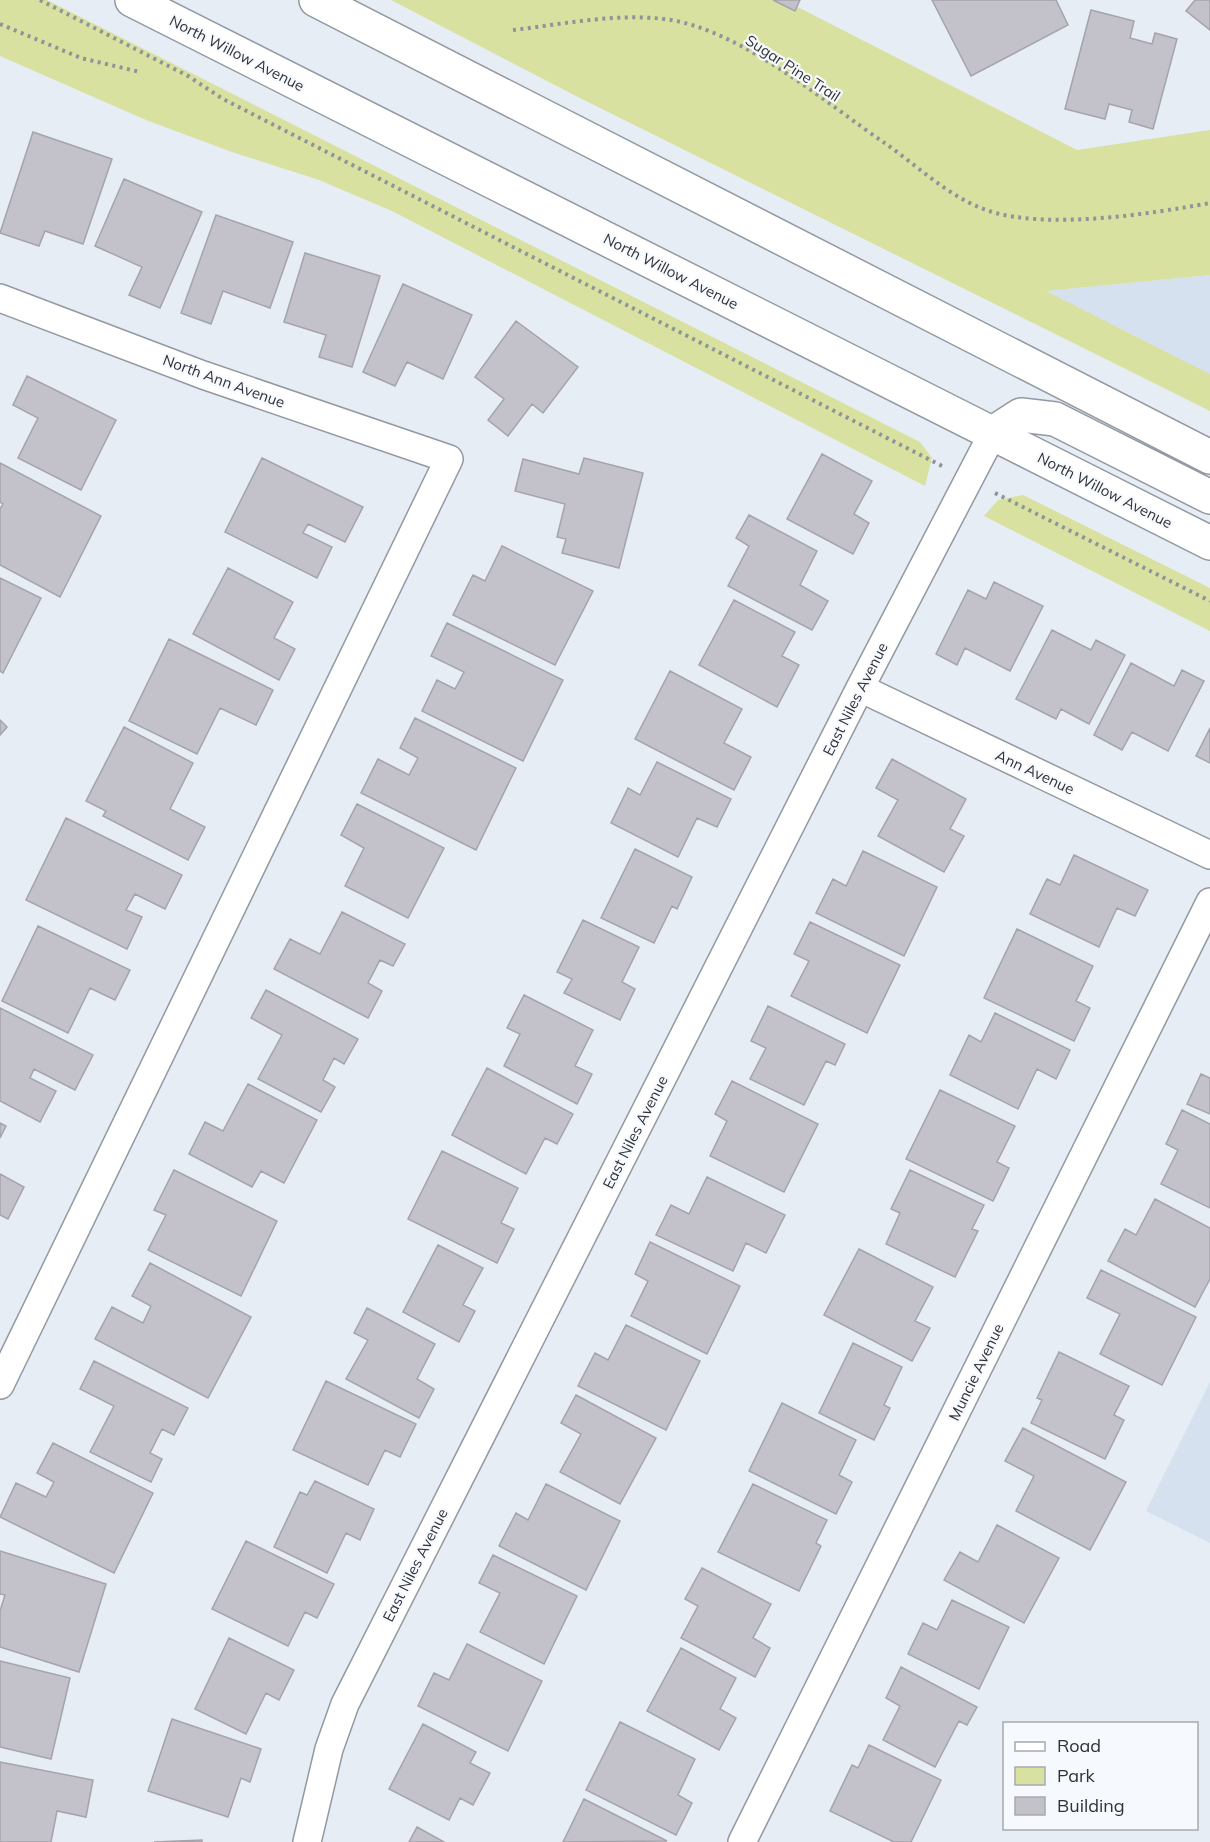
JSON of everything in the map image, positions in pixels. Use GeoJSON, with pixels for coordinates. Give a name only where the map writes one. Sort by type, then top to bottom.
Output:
{"type":"FeatureCollection","features":[{"type":"Feature","properties":{"kind":"main road","name":"North Willow Avenue"},"geometry":{"type":"LineString","coordinates":[[132,0],[1210,543]]}},
{"type":"Feature","properties":{"kind":"main road"},"geometry":{"type":"LineString","coordinates":[[316,0],[1210,457]]}},
{"type":"Feature","properties":{"kind":"main road"},"geometry":{"type":"LineString","coordinates":[[993,434],[1021,415],[1055,418],[1210,497]]}},
{"type":"Feature","properties":{"kind":"street","name":"North Ann Avenue"},"geometry":{"type":"LineString","coordinates":[[0,298],[203,375],[449,459],[0,1385]]}},
{"type":"Feature","properties":{"kind":"street","name":"East Niles Avenue"},"geometry":{"type":"LineString","coordinates":[[307,1842],[329,1749],[345,1704],[861,688],[993,434]]}},
{"type":"Feature","properties":{"kind":"street","name":"Ann Avenue"},"geometry":{"type":"LineString","coordinates":[[861,688],[1210,855]]}},
{"type":"Feature","properties":{"kind":"street","name":"Muncie Avenue"},"geometry":{"type":"LineString","coordinates":[[742,1842],[1210,902]]}},
{"type":"Feature","properties":{"kind":"path"},"geometry":{"type":"LineString","coordinates":[[40,0],[188,76],[223,99],[1210,601]]}},
{"type":"Feature","properties":{"kind":"path","name":"Sugar Pine Trail"},"geometry":{"type":"LineString","coordinates":[[513,30],[620,17],[671,20],[713,32],[794,80],[953,193],[989,211],[1035,218],[1129,214],[1210,203]]}},
{"type":"Feature","properties":{"kind":"path"},"geometry":{"type":"LineString","coordinates":[[0,24],[81,58],[140,72]]}},
{"type":"Feature","properties":{"kind":"shaded area"},"geometry":{"type":"Polygon","coordinates":[[[1210,275],[1210,375],[1045,291],[1210,275]]]}},
{"type":"Feature","properties":{"kind":"shaded area"},"geometry":{"type":"Polygon","coordinates":[[[1210,1382],[1210,1543],[1146,1511],[1210,1382]]]}},
{"type":"Feature","properties":{"kind":"green space"},"geometry":{"type":"Polygon","coordinates":[[[0,0],[47,0],[920,442],[932,458],[925,486],[392,211],[319,180],[232,152],[146,120],[0,56],[0,0]]]}},
{"type":"Feature","properties":{"kind":"green space"},"geometry":{"type":"Polygon","coordinates":[[[391,0],[784,0],[1077,150],[1210,130],[1210,275],[1046,291],[1210,374],[1210,411],[578,97],[391,0]]]}},
{"type":"Feature","properties":{"kind":"green space"},"geometry":{"type":"Polygon","coordinates":[[[1023,495],[1210,588],[1210,631],[984,516],[998,500],[1023,495]]]}},
{"type":"Feature","properties":{"kind":"building"},"geometry":{"type":"Polygon","coordinates":[[[773,0],[800,0],[795,11],[773,0]]]}},
{"type":"Feature","properties":{"kind":"building"},"geometry":{"type":"Polygon","coordinates":[[[932,0],[1056,0],[1068,25],[971,76],[932,0]]]}},
{"type":"Feature","properties":{"kind":"building"},"geometry":{"type":"Polygon","coordinates":[[[1195,0],[1210,0],[1210,30],[1186,11],[1195,0]]]}},
{"type":"Feature","properties":{"kind":"building"},"geometry":{"type":"Polygon","coordinates":[[[1091,10],[1134,21],[1130,38],[1152,44],[1155,33],[1177,39],[1153,129],[1129,122],[1132,110],[1109,104],[1105,119],[1065,109],[1091,10]]]}},
{"type":"Feature","properties":{"kind":"building"},"geometry":{"type":"Polygon","coordinates":[[[33,132],[112,159],[83,244],[45,231],[39,246],[0,233],[33,132]]]}},
{"type":"Feature","properties":{"kind":"building"},"geometry":{"type":"Polygon","coordinates":[[[124,179],[202,212],[160,308],[129,295],[142,267],[95,246],[124,179]]]}},
{"type":"Feature","properties":{"kind":"building"},"geometry":{"type":"Polygon","coordinates":[[[216,215],[293,242],[270,308],[223,291],[211,324],[181,313],[216,215]]]}},
{"type":"Feature","properties":{"kind":"building"},"geometry":{"type":"Polygon","coordinates":[[[305,253],[380,276],[352,367],[319,357],[326,335],[284,322],[305,253]]]}},
{"type":"Feature","properties":{"kind":"building"},"geometry":{"type":"Polygon","coordinates":[[[403,284],[472,315],[443,379],[407,362],[395,386],[363,372],[403,284]]]}},
{"type":"Feature","properties":{"kind":"building"},"geometry":{"type":"Polygon","coordinates":[[[516,321],[578,367],[543,413],[532,404],[508,436],[488,420],[504,399],[475,377],[516,321]]]}},
{"type":"Feature","properties":{"kind":"building"},"geometry":{"type":"Polygon","coordinates":[[[27,376],[116,420],[81,490],[18,458],[38,418],[13,405],[27,376]]]}},
{"type":"Feature","properties":{"kind":"building"},"geometry":{"type":"Polygon","coordinates":[[[822,454],[872,481],[854,514],[869,523],[853,554],[787,519],[822,454]]]}},
{"type":"Feature","properties":{"kind":"building"},"geometry":{"type":"Polygon","coordinates":[[[262,458],[363,507],[345,542],[308,524],[303,533],[332,547],[317,578],[225,532],[262,458]]]}},
{"type":"Feature","properties":{"kind":"building"},"geometry":{"type":"Polygon","coordinates":[[[584,458],[643,473],[619,568],[562,553],[566,539],[557,537],[565,504],[515,491],[523,459],[579,474],[584,458]]]}},
{"type":"Feature","properties":{"kind":"building"},"geometry":{"type":"Polygon","coordinates":[[[0,463],[101,516],[60,597],[0,565],[0,509],[3,504],[0,502],[0,463]]]}},
{"type":"Feature","properties":{"kind":"building"},"geometry":{"type":"Polygon","coordinates":[[[749,515],[817,551],[800,585],[828,601],[812,630],[728,586],[749,546],[736,538],[749,515]]]}},
{"type":"Feature","properties":{"kind":"building"},"geometry":{"type":"Polygon","coordinates":[[[502,546],[593,591],[555,665],[453,615],[473,575],[485,581],[502,546]]]}},
{"type":"Feature","properties":{"kind":"building"},"geometry":{"type":"Polygon","coordinates":[[[228,568],[293,602],[274,638],[295,649],[279,680],[193,634],[228,568]]]}},
{"type":"Feature","properties":{"kind":"building"},"geometry":{"type":"Polygon","coordinates":[[[0,578],[41,598],[3,673],[0,671],[0,578]]]}},
{"type":"Feature","properties":{"kind":"building"},"geometry":{"type":"Polygon","coordinates":[[[994,582],[1043,606],[1010,671],[965,648],[957,665],[936,654],[968,590],[986,599],[994,582]]]}},
{"type":"Feature","properties":{"kind":"building"},"geometry":{"type":"Polygon","coordinates":[[[734,600],[795,632],[782,656],[799,665],[777,707],[699,665],[734,600]]]}},
{"type":"Feature","properties":{"kind":"building"},"geometry":{"type":"Polygon","coordinates":[[[447,623],[563,680],[523,761],[422,711],[437,680],[455,689],[464,672],[431,656],[447,623]]]}},
{"type":"Feature","properties":{"kind":"building"},"geometry":{"type":"Polygon","coordinates":[[[1052,630],[1091,650],[1096,640],[1125,655],[1089,724],[1061,709],[1056,719],[1016,699],[1052,630]]]}},
{"type":"Feature","properties":{"kind":"building"},"geometry":{"type":"Polygon","coordinates":[[[169,639],[273,690],[256,725],[220,708],[197,754],[129,721],[169,639]]]}},
{"type":"Feature","properties":{"kind":"building"},"geometry":{"type":"Polygon","coordinates":[[[1131,663],[1174,686],[1182,670],[1204,681],[1168,751],[1132,732],[1122,750],[1094,735],[1131,663]]]}},
{"type":"Feature","properties":{"kind":"building"},"geometry":{"type":"Polygon","coordinates":[[[670,671],[742,709],[724,743],[751,757],[734,790],[635,739],[670,671]]]}},
{"type":"Feature","properties":{"kind":"building"},"geometry":{"type":"Polygon","coordinates":[[[415,718],[516,768],[476,850],[361,793],[378,759],[409,775],[418,758],[400,748],[415,718]]]}},
{"type":"Feature","properties":{"kind":"building"},"geometry":{"type":"Polygon","coordinates":[[[0,720],[7,727],[0,735],[0,720]]]}},
{"type":"Feature","properties":{"kind":"building"},"geometry":{"type":"Polygon","coordinates":[[[124,727],[193,763],[170,809],[205,827],[188,860],[103,816],[106,811],[86,801],[124,727]]]}},
{"type":"Feature","properties":{"kind":"building"},"geometry":{"type":"Polygon","coordinates":[[[1210,728],[1210,763],[1196,756],[1210,728]]]}},
{"type":"Feature","properties":{"kind":"building"},"geometry":{"type":"Polygon","coordinates":[[[892,759],[966,799],[950,829],[964,836],[944,872],[878,836],[898,800],[876,788],[892,759]]]}},
{"type":"Feature","properties":{"kind":"building"},"geometry":{"type":"Polygon","coordinates":[[[657,762],[731,799],[717,827],[697,818],[678,857],[611,823],[628,788],[640,795],[657,762]]]}},
{"type":"Feature","properties":{"kind":"building"},"geometry":{"type":"Polygon","coordinates":[[[357,804],[444,848],[408,918],[345,886],[364,848],[341,835],[357,804]]]}},
{"type":"Feature","properties":{"kind":"building"},"geometry":{"type":"Polygon","coordinates":[[[66,818],[182,875],[165,909],[135,894],[126,910],[142,917],[127,949],[26,900],[66,818]]]}},
{"type":"Feature","properties":{"kind":"building"},"geometry":{"type":"Polygon","coordinates":[[[635,849],[692,877],[677,909],[672,906],[654,943],[601,918],[635,849]]]}},
{"type":"Feature","properties":{"kind":"building"},"geometry":{"type":"Polygon","coordinates":[[[863,851],[937,887],[904,956],[816,913],[833,879],[846,886],[863,851]]]}},
{"type":"Feature","properties":{"kind":"building"},"geometry":{"type":"Polygon","coordinates":[[[1074,855],[1148,890],[1135,916],[1117,908],[1099,947],[1030,914],[1047,879],[1060,885],[1074,855]]]}},
{"type":"Feature","properties":{"kind":"building"},"geometry":{"type":"Polygon","coordinates":[[[342,912],[405,944],[393,966],[380,960],[368,983],[382,991],[368,1018],[274,969],[290,939],[320,954],[342,912]]]}},
{"type":"Feature","properties":{"kind":"building"},"geometry":{"type":"Polygon","coordinates":[[[583,920],[639,947],[622,982],[635,989],[620,1020],[564,993],[572,979],[557,972],[583,920]]]}},
{"type":"Feature","properties":{"kind":"building"},"geometry":{"type":"Polygon","coordinates":[[[810,922],[900,965],[867,1033],[791,996],[809,961],[794,954],[810,922]]]}},
{"type":"Feature","properties":{"kind":"building"},"geometry":{"type":"Polygon","coordinates":[[[38,926],[130,970],[115,1000],[90,988],[68,1033],[2,1001],[38,926]]]}},
{"type":"Feature","properties":{"kind":"building"},"geometry":{"type":"Polygon","coordinates":[[[1017,929],[1093,966],[1076,1001],[1090,1008],[1074,1041],[984,998],[1017,929]]]}},
{"type":"Feature","properties":{"kind":"building"},"geometry":{"type":"Polygon","coordinates":[[[266,990],[358,1039],[344,1064],[334,1058],[323,1080],[335,1087],[321,1112],[258,1079],[282,1035],[251,1018],[266,990]]]}},
{"type":"Feature","properties":{"kind":"building"},"geometry":{"type":"Polygon","coordinates":[[[524,995],[593,1030],[575,1066],[592,1074],[577,1104],[504,1066],[520,1034],[507,1028],[524,995]]]}},
{"type":"Feature","properties":{"kind":"building"},"geometry":{"type":"Polygon","coordinates":[[[768,1006],[845,1044],[835,1065],[826,1061],[804,1105],[750,1079],[766,1048],[751,1041],[768,1006]]]}},
{"type":"Feature","properties":{"kind":"building"},"geometry":{"type":"Polygon","coordinates":[[[0,1008],[93,1055],[75,1090],[34,1069],[30,1078],[56,1091],[40,1122],[0,1101],[0,1008]]]}},
{"type":"Feature","properties":{"kind":"building"},"geometry":{"type":"Polygon","coordinates":[[[995,1013],[1070,1050],[1056,1079],[1037,1069],[1018,1109],[950,1075],[969,1035],[981,1042],[995,1013]]]}},
{"type":"Feature","properties":{"kind":"building"},"geometry":{"type":"Polygon","coordinates":[[[487,1068],[573,1114],[557,1144],[545,1138],[526,1174],[452,1135],[487,1068]]]}},
{"type":"Feature","properties":{"kind":"building"},"geometry":{"type":"Polygon","coordinates":[[[1201,1074],[1210,1078],[1210,1114],[1187,1104],[1201,1074]]]}},
{"type":"Feature","properties":{"kind":"building"},"geometry":{"type":"Polygon","coordinates":[[[732,1081],[818,1124],[784,1192],[710,1156],[727,1121],[715,1114],[732,1081]]]}},
{"type":"Feature","properties":{"kind":"building"},"geometry":{"type":"Polygon","coordinates":[[[248,1084],[317,1120],[284,1183],[261,1171],[252,1187],[189,1154],[205,1122],[223,1131],[248,1084]]]}},
{"type":"Feature","properties":{"kind":"building"},"geometry":{"type":"Polygon","coordinates":[[[940,1090],[1015,1126],[997,1162],[1009,1168],[993,1201],[906,1159],[940,1090]]]}},
{"type":"Feature","properties":{"kind":"building"},"geometry":{"type":"Polygon","coordinates":[[[1182,1110],[1210,1124],[1210,1208],[1161,1184],[1178,1150],[1166,1144],[1182,1110]]]}},
{"type":"Feature","properties":{"kind":"building"},"geometry":{"type":"Polygon","coordinates":[[[0,1123],[6,1126],[0,1138],[0,1123]]]}},
{"type":"Feature","properties":{"kind":"building"},"geometry":{"type":"Polygon","coordinates":[[[442,1151],[518,1188],[501,1223],[514,1229],[497,1263],[408,1219],[442,1151]]]}},
{"type":"Feature","properties":{"kind":"building"},"geometry":{"type":"Polygon","coordinates":[[[174,1170],[277,1221],[241,1296],[148,1250],[166,1215],[154,1210],[174,1170]]]}},
{"type":"Feature","properties":{"kind":"building"},"geometry":{"type":"Polygon","coordinates":[[[910,1170],[984,1205],[972,1229],[978,1231],[955,1277],[886,1244],[900,1213],[891,1209],[910,1170]]]}},
{"type":"Feature","properties":{"kind":"building"},"geometry":{"type":"Polygon","coordinates":[[[0,1174],[24,1187],[8,1219],[0,1215],[0,1174]]]}},
{"type":"Feature","properties":{"kind":"building"},"geometry":{"type":"Polygon","coordinates":[[[707,1177],[785,1215],[766,1253],[746,1243],[733,1271],[656,1235],[671,1205],[689,1214],[707,1177]]]}},
{"type":"Feature","properties":{"kind":"building"},"geometry":{"type":"Polygon","coordinates":[[[1155,1199],[1210,1228],[1210,1279],[1195,1307],[1108,1261],[1125,1229],[1136,1235],[1155,1199]]]}},
{"type":"Feature","properties":{"kind":"building"},"geometry":{"type":"Polygon","coordinates":[[[650,1242],[740,1286],[707,1354],[631,1316],[648,1281],[635,1274],[650,1242]]]}},
{"type":"Feature","properties":{"kind":"building"},"geometry":{"type":"Polygon","coordinates":[[[438,1245],[483,1268],[463,1305],[475,1311],[459,1342],[403,1312],[438,1245]]]}},
{"type":"Feature","properties":{"kind":"building"},"geometry":{"type":"Polygon","coordinates":[[[859,1249],[933,1287],[915,1321],[930,1328],[912,1361],[824,1315],[859,1249]]]}},
{"type":"Feature","properties":{"kind":"building"},"geometry":{"type":"Polygon","coordinates":[[[150,1263],[251,1317],[208,1398],[95,1339],[112,1307],[143,1323],[151,1306],[132,1296],[150,1263]]]}},
{"type":"Feature","properties":{"kind":"building"},"geometry":{"type":"Polygon","coordinates":[[[1101,1270],[1196,1317],[1162,1385],[1100,1354],[1120,1314],[1087,1298],[1101,1270]]]}},
{"type":"Feature","properties":{"kind":"building"},"geometry":{"type":"Polygon","coordinates":[[[367,1308],[435,1344],[417,1379],[434,1389],[419,1418],[346,1379],[368,1340],[354,1333],[367,1308]]]}},
{"type":"Feature","properties":{"kind":"building"},"geometry":{"type":"Polygon","coordinates":[[[626,1325],[700,1361],[666,1430],[578,1386],[595,1353],[608,1360],[626,1325]]]}},
{"type":"Feature","properties":{"kind":"building"},"geometry":{"type":"Polygon","coordinates":[[[853,1343],[902,1367],[884,1405],[890,1408],[874,1440],[819,1413],[853,1343]]]}},
{"type":"Feature","properties":{"kind":"building"},"geometry":{"type":"Polygon","coordinates":[[[1059,1352],[1129,1386],[1114,1415],[1124,1420],[1105,1459],[1031,1423],[1042,1400],[1037,1398],[1059,1352]]]}},
{"type":"Feature","properties":{"kind":"building"},"geometry":{"type":"Polygon","coordinates":[[[94,1361],[188,1408],[174,1435],[162,1429],[150,1453],[162,1459],[151,1482],[90,1452],[114,1406],[80,1389],[94,1361]]]}},
{"type":"Feature","properties":{"kind":"building"},"geometry":{"type":"Polygon","coordinates":[[[326,1381],[416,1424],[400,1457],[385,1450],[368,1485],[293,1450],[326,1381]]]}},
{"type":"Feature","properties":{"kind":"building"},"geometry":{"type":"Polygon","coordinates":[[[576,1395],[656,1438],[620,1504],[560,1472],[581,1434],[561,1423],[576,1395]]]}},
{"type":"Feature","properties":{"kind":"building"},"geometry":{"type":"Polygon","coordinates":[[[782,1403],[856,1440],[839,1475],[852,1482],[836,1514],[749,1471],[782,1403]]]}},
{"type":"Feature","properties":{"kind":"building"},"geometry":{"type":"Polygon","coordinates":[[[1023,1428],[1126,1482],[1090,1550],[1016,1511],[1034,1476],[1005,1461],[1023,1428]]]}},
{"type":"Feature","properties":{"kind":"building"},"geometry":{"type":"Polygon","coordinates":[[[53,1443],[153,1493],[114,1573],[0,1517],[16,1483],[46,1497],[54,1482],[37,1473],[53,1443]]]}},
{"type":"Feature","properties":{"kind":"building"},"geometry":{"type":"Polygon","coordinates":[[[315,1481],[374,1509],[360,1540],[346,1533],[327,1573],[274,1547],[300,1492],[307,1495],[315,1481]]]}},
{"type":"Feature","properties":{"kind":"building"},"geometry":{"type":"Polygon","coordinates":[[[546,1484],[620,1521],[586,1590],[499,1546],[516,1513],[528,1520],[546,1484]]]}},
{"type":"Feature","properties":{"kind":"building"},"geometry":{"type":"Polygon","coordinates":[[[753,1484],[827,1520],[816,1543],[821,1546],[799,1591],[718,1552],[753,1484]]]}},
{"type":"Feature","properties":{"kind":"building"},"geometry":{"type":"Polygon","coordinates":[[[997,1525],[1059,1558],[1024,1623],[944,1580],[960,1552],[978,1562],[997,1525]]]}},
{"type":"Feature","properties":{"kind":"building"},"geometry":{"type":"Polygon","coordinates":[[[246,1541],[334,1584],[317,1618],[305,1612],[288,1646],[212,1609],[246,1541]]]}},
{"type":"Feature","properties":{"kind":"building"},"geometry":{"type":"Polygon","coordinates":[[[0,1551],[106,1584],[79,1672],[0,1647],[0,1611],[5,1595],[0,1594],[0,1551]]]}},
{"type":"Feature","properties":{"kind":"building"},"geometry":{"type":"Polygon","coordinates":[[[493,1555],[577,1596],[544,1664],[480,1632],[500,1593],[479,1583],[493,1555]]]}},
{"type":"Feature","properties":{"kind":"building"},"geometry":{"type":"Polygon","coordinates":[[[702,1568],[771,1604],[753,1638],[770,1648],[755,1677],[681,1638],[698,1606],[685,1599],[702,1568]]]}},
{"type":"Feature","properties":{"kind":"building"},"geometry":{"type":"Polygon","coordinates":[[[952,1600],[1009,1627],[979,1689],[908,1654],[923,1623],[937,1630],[952,1600]]]}},
{"type":"Feature","properties":{"kind":"building"},"geometry":{"type":"Polygon","coordinates":[[[229,1638],[294,1670],[279,1700],[266,1693],[246,1734],[195,1709],[229,1638]]]}},
{"type":"Feature","properties":{"kind":"building"},"geometry":{"type":"Polygon","coordinates":[[[467,1644],[542,1681],[508,1751],[418,1706],[434,1673],[449,1680],[467,1644]]]}},
{"type":"Feature","properties":{"kind":"building"},"geometry":{"type":"Polygon","coordinates":[[[681,1648],[736,1678],[720,1709],[736,1718],[719,1750],[647,1711],[681,1648]]]}},
{"type":"Feature","properties":{"kind":"building"},"geometry":{"type":"Polygon","coordinates":[[[0,1661],[70,1678],[51,1759],[0,1747],[0,1661]]]}},
{"type":"Feature","properties":{"kind":"building"},"geometry":{"type":"Polygon","coordinates":[[[901,1667],[977,1707],[967,1725],[959,1721],[935,1767],[883,1740],[900,1706],[886,1698],[901,1667]]]}},
{"type":"Feature","properties":{"kind":"building"},"geometry":{"type":"Polygon","coordinates":[[[172,1719],[261,1749],[250,1782],[241,1778],[228,1817],[148,1791],[172,1719]]]}},
{"type":"Feature","properties":{"kind":"building"},"geometry":{"type":"Polygon","coordinates":[[[620,1722],[695,1759],[678,1795],[692,1803],[676,1835],[586,1790],[620,1722]]]}},
{"type":"Feature","properties":{"kind":"building"},"geometry":{"type":"Polygon","coordinates":[[[423,1724],[476,1752],[470,1763],[490,1773],[473,1805],[460,1798],[449,1820],[389,1789],[423,1724]]]}},
{"type":"Feature","properties":{"kind":"building"},"geometry":{"type":"Polygon","coordinates":[[[869,1745],[941,1780],[911,1842],[894,1842],[830,1811],[852,1765],[858,1768],[869,1745]]]}},
{"type":"Feature","properties":{"kind":"building"},"geometry":{"type":"Polygon","coordinates":[[[0,1762],[93,1780],[86,1817],[57,1811],[51,1842],[0,1842],[0,1762]]]}},
{"type":"Feature","properties":{"kind":"building"},"geometry":{"type":"Polygon","coordinates":[[[584,1799],[667,1841],[563,1842],[584,1799]]]}},
{"type":"Feature","properties":{"kind":"building"},"geometry":{"type":"Polygon","coordinates":[[[417,1827],[444,1842],[409,1842],[417,1827]]]}},
{"type":"Feature","properties":{"kind":"building"},"geometry":{"type":"Polygon","coordinates":[[[202,1840],[202,1842],[154,1842],[202,1840]]]}}]}
